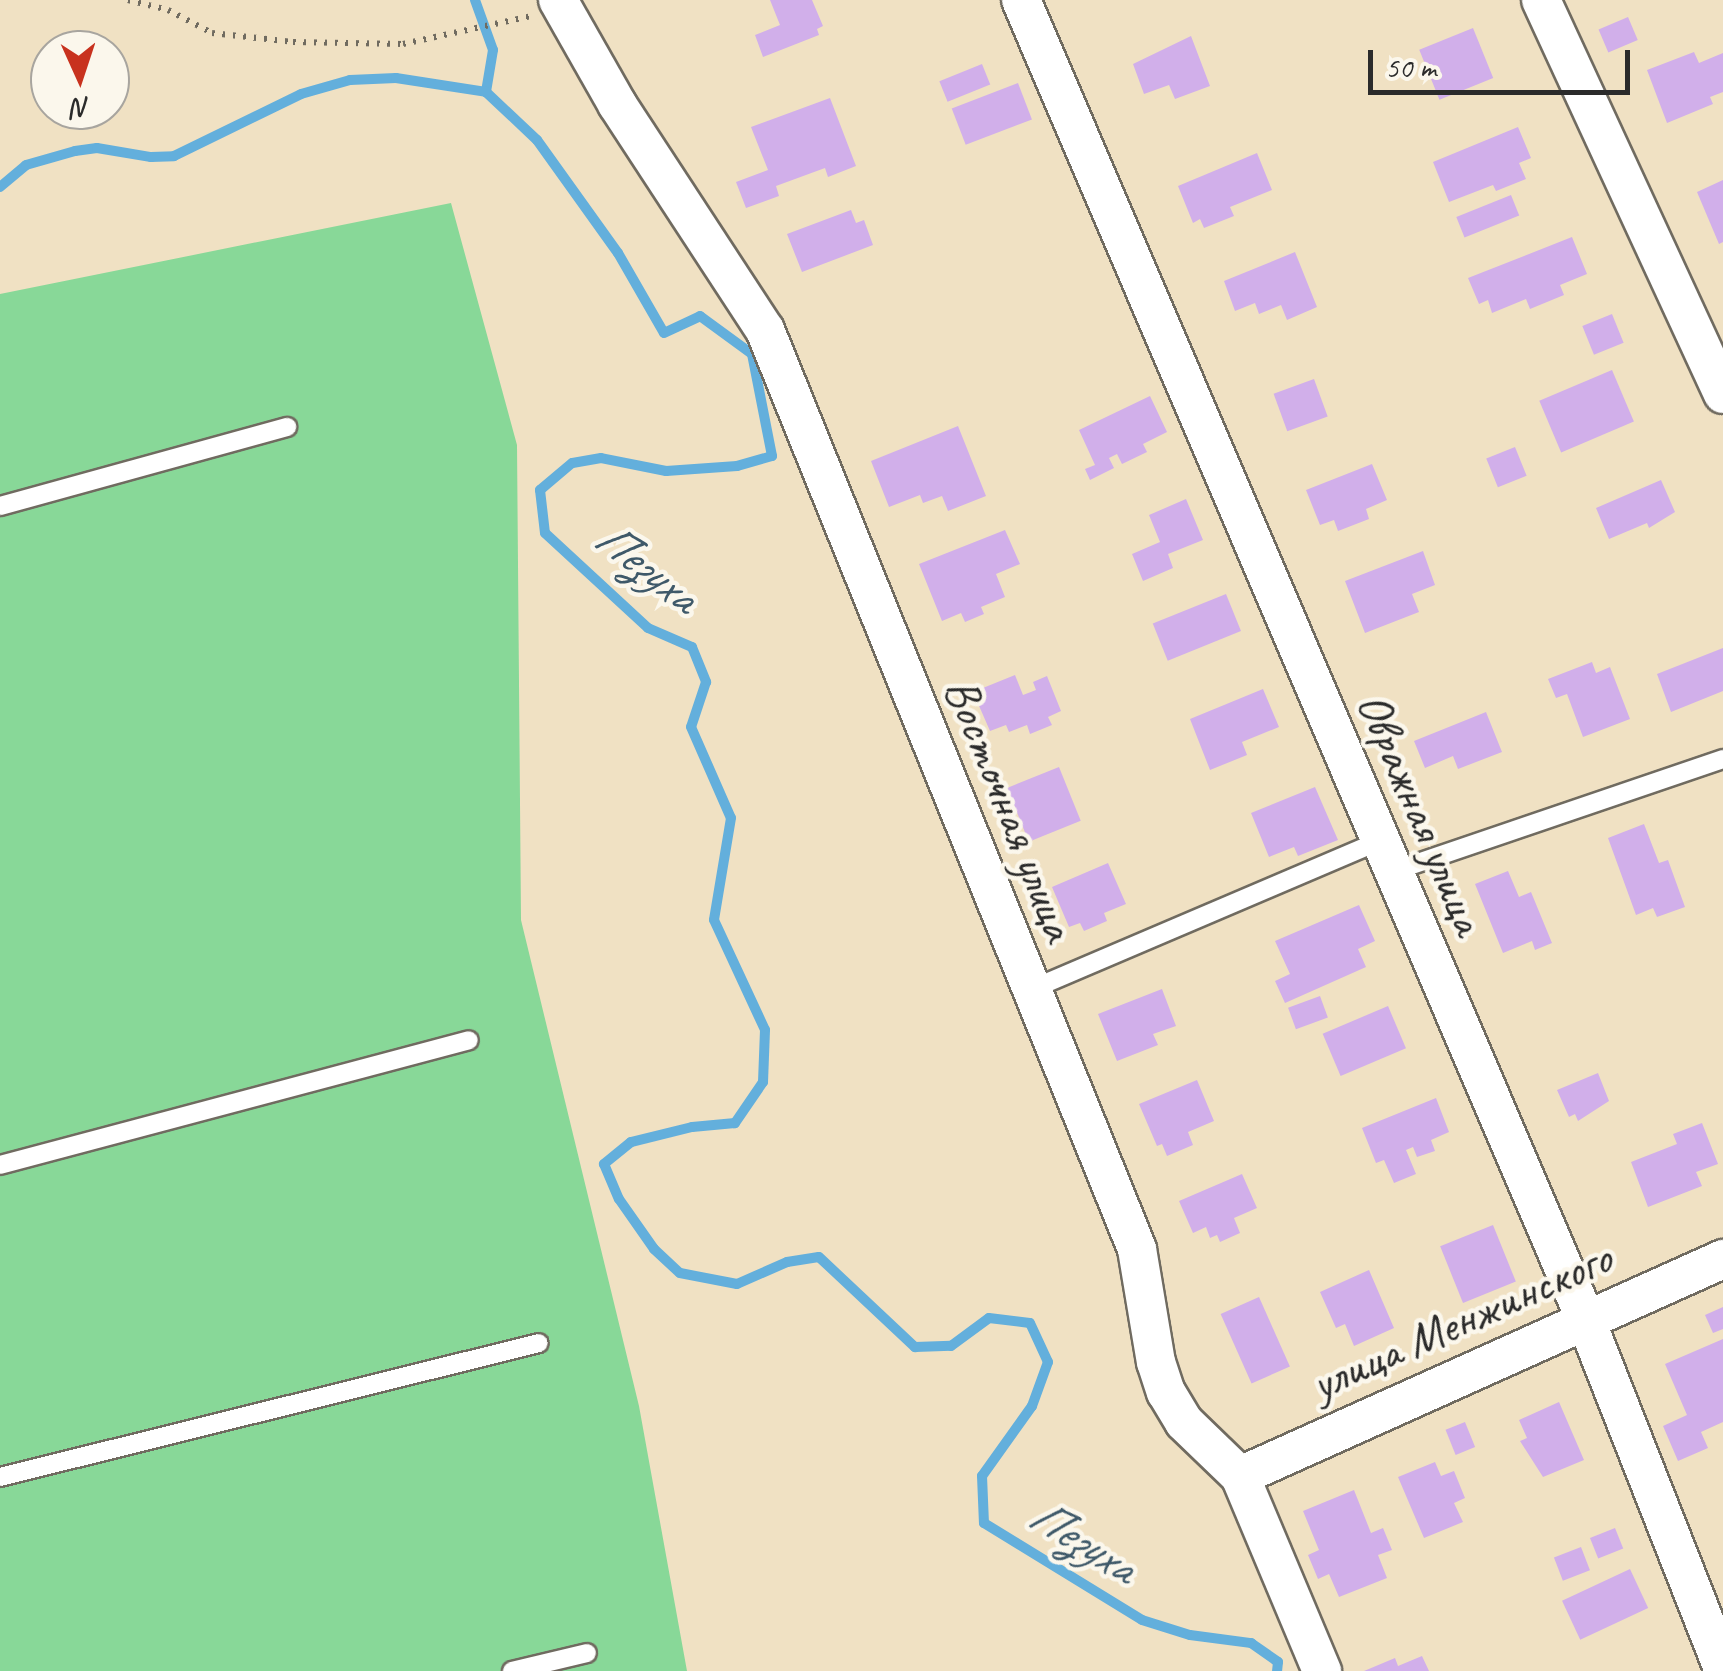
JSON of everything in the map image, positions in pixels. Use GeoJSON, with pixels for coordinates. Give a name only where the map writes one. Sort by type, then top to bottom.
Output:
{"type":"FeatureCollection","features":[{"type":"Feature","properties":{"kind":"street","name":"Восточная улица"},"geometry":{"type":"LineString","coordinates":[[558,0],[617,104],[765,330],[1137,1249],[1156,1362],[1166,1392],[1184,1422],[1240,1476],[1322,1671]]}},
{"type":"Feature","properties":{"kind":"street","name":"Овражная улица"},"geometry":{"type":"LineString","coordinates":[[1021,0],[1585,1318],[1723,1668]]}},
{"type":"Feature","properties":{"kind":"street"},"geometry":{"type":"LineString","coordinates":[[1541,0],[1723,394]]}},
{"type":"Feature","properties":{"kind":"street","name":"улица Менжинского"},"geometry":{"type":"LineString","coordinates":[[1240,1476],[1723,1259]]}},
{"type":"Feature","properties":{"kind":"lane"},"geometry":{"type":"LineString","coordinates":[[0,506],[287,427]]}},
{"type":"Feature","properties":{"kind":"lane"},"geometry":{"type":"LineString","coordinates":[[1029,990],[1385,856],[1723,758]]}},
{"type":"Feature","properties":{"kind":"lane"},"geometry":{"type":"LineString","coordinates":[[0,1165],[470,1040]]}},
{"type":"Feature","properties":{"kind":"lane"},"geometry":{"type":"LineString","coordinates":[[0,1477],[538,1343]]}},
{"type":"Feature","properties":{"kind":"lane"},"geometry":{"type":"LineString","coordinates":[[512,1671],[587,1653]]}},
{"type":"Feature","properties":{"kind":"path"},"geometry":{"type":"LineString","coordinates":[[128,0],[168,10],[212,34],[260,39],[403,44],[524,20]]}},
{"type":"Feature","properties":{"kind":"green space"},"geometry":{"type":"Polygon","coordinates":[[[451,203],[517,445],[521,920],[639,1406],[687,1671],[0,1671],[0,294],[451,203]]]}},
{"type":"Feature","properties":{"kind":"building"},"geometry":{"type":"Polygon","coordinates":[[[770,0],[812,0],[823,26],[817,29],[819,35],[763,57],[755,35],[780,25],[770,0]]]}},
{"type":"Feature","properties":{"kind":"building"},"geometry":{"type":"Polygon","coordinates":[[[1628,17],[1638,40],[1608,53],[1599,30],[1628,17]]]}},
{"type":"Feature","properties":{"kind":"building"},"geometry":{"type":"Polygon","coordinates":[[[1473,28],[1493,78],[1439,100],[1419,50],[1473,28]]]}},
{"type":"Feature","properties":{"kind":"building"},"geometry":{"type":"Polygon","coordinates":[[[1191,36],[1210,86],[1175,99],[1169,85],[1144,94],[1133,64],[1191,36]]]}},
{"type":"Feature","properties":{"kind":"building"},"geometry":{"type":"Polygon","coordinates":[[[1694,52],[1699,63],[1723,53],[1723,92],[1710,97],[1713,104],[1667,123],[1647,70],[1694,52]]]}},
{"type":"Feature","properties":{"kind":"building"},"geometry":{"type":"Polygon","coordinates":[[[982,64],[990,84],[948,102],[939,81],[982,64]]]}},
{"type":"Feature","properties":{"kind":"building"},"geometry":{"type":"Polygon","coordinates":[[[1018,83],[1032,119],[966,145],[952,108],[1018,83]]]}},
{"type":"Feature","properties":{"kind":"building"},"geometry":{"type":"Polygon","coordinates":[[[830,98],[856,166],[828,177],[825,168],[776,186],[779,196],[746,208],[736,182],[768,170],[751,127],[830,98]]]}},
{"type":"Feature","properties":{"kind":"building"},"geometry":{"type":"Polygon","coordinates":[[[1518,127],[1531,158],[1519,163],[1526,179],[1496,191],[1493,185],[1449,202],[1433,162],[1518,127]]]}},
{"type":"Feature","properties":{"kind":"building"},"geometry":{"type":"Polygon","coordinates":[[[1257,153],[1272,190],[1230,207],[1234,216],[1204,228],[1200,219],[1193,223],[1178,186],[1257,153]]]}},
{"type":"Feature","properties":{"kind":"building"},"geometry":{"type":"Polygon","coordinates":[[[1723,180],[1723,242],[1719,244],[1697,192],[1723,180]]]}},
{"type":"Feature","properties":{"kind":"building"},"geometry":{"type":"Polygon","coordinates":[[[1511,195],[1519,215],[1465,237],[1456,217],[1511,195]]]}},
{"type":"Feature","properties":{"kind":"building"},"geometry":{"type":"Polygon","coordinates":[[[851,210],[856,223],[864,220],[873,245],[802,272],[787,234],[851,210]]]}},
{"type":"Feature","properties":{"kind":"building"},"geometry":{"type":"Polygon","coordinates":[[[1572,237],[1587,274],[1560,285],[1564,295],[1530,309],[1526,299],[1492,313],[1488,300],[1479,304],[1468,278],[1572,237]]]}},
{"type":"Feature","properties":{"kind":"building"},"geometry":{"type":"Polygon","coordinates":[[[1295,252],[1317,307],[1287,320],[1281,305],[1259,314],[1255,303],[1235,311],[1224,281],[1295,252]]]}},
{"type":"Feature","properties":{"kind":"building"},"geometry":{"type":"Polygon","coordinates":[[[1612,314],[1624,343],[1594,355],[1582,326],[1612,314]]]}},
{"type":"Feature","properties":{"kind":"building"},"geometry":{"type":"Polygon","coordinates":[[[1612,370],[1634,422],[1561,452],[1539,401],[1612,370]]]}},
{"type":"Feature","properties":{"kind":"building"},"geometry":{"type":"Polygon","coordinates":[[[1314,379],[1328,417],[1287,431],[1274,394],[1314,379]]]}},
{"type":"Feature","properties":{"kind":"building"},"geometry":{"type":"Polygon","coordinates":[[[1150,396],[1167,432],[1143,444],[1147,452],[1122,464],[1117,454],[1109,458],[1114,468],[1090,480],[1085,469],[1095,465],[1079,430],[1150,396]]]}},
{"type":"Feature","properties":{"kind":"building"},"geometry":{"type":"Polygon","coordinates":[[[958,426],[986,496],[948,511],[942,496],[923,503],[920,495],[889,507],[871,461],[958,426]]]}},
{"type":"Feature","properties":{"kind":"building"},"geometry":{"type":"Polygon","coordinates":[[[1515,447],[1527,476],[1498,487],[1486,459],[1515,447]]]}},
{"type":"Feature","properties":{"kind":"building"},"geometry":{"type":"Polygon","coordinates":[[[1372,464],[1387,500],[1366,509],[1369,519],[1338,531],[1334,520],[1320,525],[1306,490],[1372,464]]]}},
{"type":"Feature","properties":{"kind":"building"},"geometry":{"type":"Polygon","coordinates":[[[1661,480],[1675,512],[1649,528],[1647,523],[1609,539],[1596,508],[1661,480]]]}},
{"type":"Feature","properties":{"kind":"building"},"geometry":{"type":"Polygon","coordinates":[[[1186,499],[1203,540],[1168,554],[1173,568],[1143,581],[1132,554],[1160,542],[1149,515],[1186,499]]]}},
{"type":"Feature","properties":{"kind":"building"},"geometry":{"type":"Polygon","coordinates":[[[1005,530],[1020,564],[996,574],[1005,597],[981,607],[984,614],[965,622],[961,613],[942,621],[919,564],[1005,530]]]}},
{"type":"Feature","properties":{"kind":"building"},"geometry":{"type":"Polygon","coordinates":[[[1423,551],[1435,585],[1412,594],[1419,612],[1365,633],[1345,581],[1423,551]]]}},
{"type":"Feature","properties":{"kind":"building"},"geometry":{"type":"Polygon","coordinates":[[[1226,594],[1241,631],[1168,661],[1153,624],[1226,594]]]}},
{"type":"Feature","properties":{"kind":"building"},"geometry":{"type":"Polygon","coordinates":[[[1723,648],[1723,691],[1671,712],[1657,674],[1723,648]]]}},
{"type":"Feature","properties":{"kind":"building"},"geometry":{"type":"Polygon","coordinates":[[[1592,662],[1596,673],[1610,667],[1630,719],[1583,737],[1567,694],[1556,698],[1548,679],[1592,662]]]}},
{"type":"Feature","properties":{"kind":"building"},"geometry":{"type":"Polygon","coordinates":[[[1015,675],[1023,695],[1036,690],[1033,682],[1047,676],[1061,711],[1048,717],[1052,725],[1030,734],[1027,725],[1009,732],[1006,725],[990,731],[973,692],[1015,675]]]}},
{"type":"Feature","properties":{"kind":"building"},"geometry":{"type":"Polygon","coordinates":[[[1263,689],[1279,727],[1242,742],[1247,755],[1210,770],[1190,719],[1263,689]]]}},
{"type":"Feature","properties":{"kind":"building"},"geometry":{"type":"Polygon","coordinates":[[[1486,712],[1502,752],[1458,769],[1453,756],[1425,768],[1414,741],[1486,712]]]}},
{"type":"Feature","properties":{"kind":"building"},"geometry":{"type":"Polygon","coordinates":[[[1059,767],[1081,821],[1029,842],[1007,788],[1059,767]]]}},
{"type":"Feature","properties":{"kind":"building"},"geometry":{"type":"Polygon","coordinates":[[[1315,787],[1338,840],[1298,856],[1294,847],[1269,857],[1251,813],[1315,787]]]}},
{"type":"Feature","properties":{"kind":"building"},"geometry":{"type":"Polygon","coordinates":[[[1644,824],[1659,863],[1668,860],[1685,907],[1657,917],[1653,908],[1636,915],[1608,838],[1644,824]]]}},
{"type":"Feature","properties":{"kind":"building"},"geometry":{"type":"Polygon","coordinates":[[[1108,863],[1126,904],[1104,913],[1107,921],[1084,931],[1080,923],[1069,927],[1052,887],[1108,863]]]}},
{"type":"Feature","properties":{"kind":"building"},"geometry":{"type":"Polygon","coordinates":[[[1508,871],[1519,897],[1531,892],[1552,943],[1535,950],[1532,941],[1503,953],[1475,884],[1508,871]]]}},
{"type":"Feature","properties":{"kind":"building"},"geometry":{"type":"Polygon","coordinates":[[[1359,905],[1375,941],[1358,949],[1366,967],[1285,1003],[1275,981],[1290,974],[1275,941],[1359,905]]]}},
{"type":"Feature","properties":{"kind":"building"},"geometry":{"type":"Polygon","coordinates":[[[1162,989],[1176,1026],[1153,1034],[1158,1045],[1117,1061],[1098,1014],[1162,989]]]}},
{"type":"Feature","properties":{"kind":"building"},"geometry":{"type":"Polygon","coordinates":[[[1320,996],[1328,1018],[1296,1029],[1288,1008],[1320,996]]]}},
{"type":"Feature","properties":{"kind":"building"},"geometry":{"type":"Polygon","coordinates":[[[1388,1006],[1406,1048],[1341,1076],[1323,1034],[1388,1006]]]}},
{"type":"Feature","properties":{"kind":"building"},"geometry":{"type":"Polygon","coordinates":[[[1598,1073],[1609,1101],[1578,1121],[1575,1114],[1569,1117],[1557,1090],[1598,1073]]]}},
{"type":"Feature","properties":{"kind":"building"},"geometry":{"type":"Polygon","coordinates":[[[1197,1080],[1214,1121],[1188,1132],[1193,1145],[1167,1156],[1162,1144],[1157,1146],[1139,1104],[1197,1080]]]}},
{"type":"Feature","properties":{"kind":"building"},"geometry":{"type":"Polygon","coordinates":[[[1436,1098],[1449,1132],[1431,1140],[1435,1151],[1417,1157],[1413,1147],[1406,1150],[1416,1174],[1394,1183],[1384,1160],[1376,1163],[1362,1128],[1436,1098]]]}},
{"type":"Feature","properties":{"kind":"building"},"geometry":{"type":"Polygon","coordinates":[[[1702,1123],[1718,1164],[1696,1172],[1702,1186],[1648,1207],[1631,1162],[1677,1144],[1673,1134],[1702,1123]]]}},
{"type":"Feature","properties":{"kind":"building"},"geometry":{"type":"Polygon","coordinates":[[[1242,1174],[1257,1208],[1234,1218],[1240,1233],[1220,1242],[1217,1235],[1210,1238],[1206,1227],[1193,1233],[1179,1201],[1242,1174]]]}},
{"type":"Feature","properties":{"kind":"building"},"geometry":{"type":"Polygon","coordinates":[[[1493,1225],[1516,1282],[1463,1303],[1440,1246],[1493,1225]]]}},
{"type":"Feature","properties":{"kind":"building"},"geometry":{"type":"Polygon","coordinates":[[[1369,1270],[1394,1328],[1354,1346],[1345,1324],[1336,1328],[1320,1292],[1369,1270]]]}},
{"type":"Feature","properties":{"kind":"building"},"geometry":{"type":"Polygon","coordinates":[[[1259,1297],[1290,1366],[1252,1384],[1221,1314],[1259,1297]]]}},
{"type":"Feature","properties":{"kind":"building"},"geometry":{"type":"Polygon","coordinates":[[[1723,1307],[1723,1329],[1713,1333],[1705,1315],[1723,1307]]]}},
{"type":"Feature","properties":{"kind":"building"},"geometry":{"type":"Polygon","coordinates":[[[1723,1339],[1723,1422],[1701,1432],[1708,1448],[1678,1461],[1663,1426],[1687,1415],[1665,1364],[1723,1339]]]}},
{"type":"Feature","properties":{"kind":"building"},"geometry":{"type":"Polygon","coordinates":[[[1559,1402],[1584,1460],[1543,1477],[1520,1441],[1527,1438],[1519,1420],[1559,1402]]]}},
{"type":"Feature","properties":{"kind":"building"},"geometry":{"type":"Polygon","coordinates":[[[1465,1422],[1475,1447],[1456,1455],[1446,1430],[1465,1422]]]}},
{"type":"Feature","properties":{"kind":"building"},"geometry":{"type":"Polygon","coordinates":[[[1435,1462],[1441,1476],[1454,1471],[1465,1498],[1454,1503],[1463,1522],[1424,1538],[1398,1477],[1435,1462]]]}},
{"type":"Feature","properties":{"kind":"building"},"geometry":{"type":"Polygon","coordinates":[[[1354,1490],[1371,1533],[1383,1528],[1392,1550],[1378,1555],[1387,1578],[1339,1597],[1329,1574],[1318,1579],[1308,1555],[1319,1550],[1303,1511],[1354,1490]]]}},
{"type":"Feature","properties":{"kind":"building"},"geometry":{"type":"Polygon","coordinates":[[[1615,1528],[1623,1548],[1598,1559],[1590,1538],[1615,1528]]]}},
{"type":"Feature","properties":{"kind":"building"},"geometry":{"type":"Polygon","coordinates":[[[1581,1547],[1590,1570],[1563,1581],[1554,1557],[1581,1547]]]}},
{"type":"Feature","properties":{"kind":"building"},"geometry":{"type":"Polygon","coordinates":[[[1630,1569],[1648,1608],[1580,1640],[1562,1601],[1630,1569]]]}},
{"type":"Feature","properties":{"kind":"building"},"geometry":{"type":"Polygon","coordinates":[[[1422,1656],[1429,1671],[1364,1671],[1395,1658],[1398,1666],[1422,1656]]]}},
{"type":"Feature","properties":{"kind":"waterway","name":"Пезуха"},"geometry":{"type":"LineString","coordinates":[[475,0],[493,50],[486,92],[537,140],[618,253],[664,333],[700,316],[752,354],[772,456],[737,466],[666,471],[601,458],[572,463],[540,490],[545,533],[648,628],[692,647],[706,682],[691,727],[731,818],[714,920],[765,1030],[763,1082],[735,1123],[692,1127],[631,1142],[604,1164],[619,1199],[654,1249],[680,1273],[737,1284],[787,1262],[819,1257],[915,1347],[951,1346],[989,1318],[1030,1323],[1048,1362],[1032,1406],[982,1476],[984,1523],[1142,1620],[1190,1635],[1251,1643],[1278,1662],[1277,1671]]}},
{"type":"Feature","properties":{"kind":"waterway"},"geometry":{"type":"LineString","coordinates":[[0,187],[26,165],[75,151],[97,148],[151,157],[174,156],[301,94],[350,80],[396,78],[486,92]]}}]}
